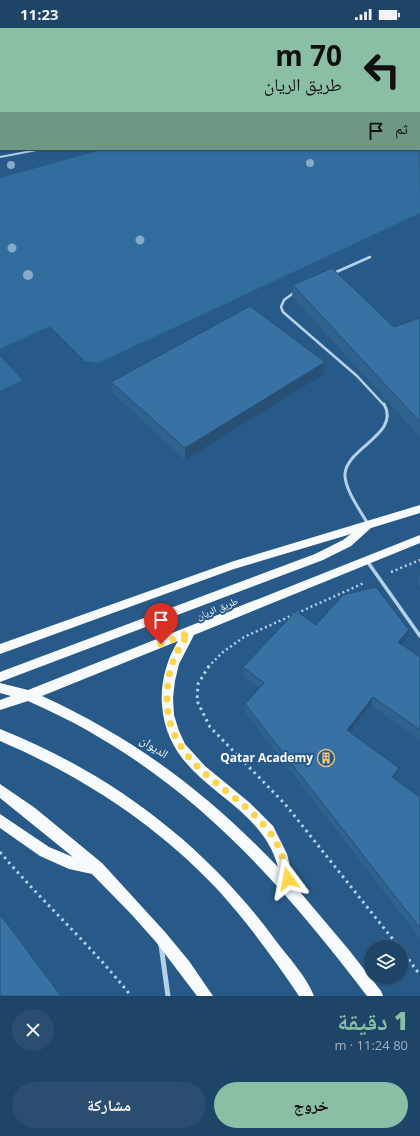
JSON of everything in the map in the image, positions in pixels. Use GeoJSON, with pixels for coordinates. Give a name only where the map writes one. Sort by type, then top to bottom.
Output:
{"type":"FeatureCollection","features":[{"type":"Feature","properties":{"kind":"main road"},"geometry":{"type":"LineString","coordinates":[[0,649],[45,634],[176,585],[420,508]]}},
{"type":"Feature","properties":{"kind":"main road"},"geometry":{"type":"LineString","coordinates":[[0,677],[319,557],[347,543],[369,525]]}},
{"type":"Feature","properties":{"kind":"main road","name":"طريق الريان"},"geometry":{"type":"LineString","coordinates":[[0,705],[28,696],[189,633],[420,540]]}},
{"type":"Feature","properties":{"kind":"main road"},"geometry":{"type":"LineString","coordinates":[[189,633],[174,656],[167,687],[169,719],[174,734],[181,749],[191,762],[264,824],[281,853],[287,870],[289,888]]}},
{"type":"Feature","properties":{"kind":"main road","name":"الديوان"},"geometry":{"type":"LineString","coordinates":[[0,688],[28,696],[98,730],[144,757],[174,778],[224,821],[289,888],[333,939],[376,996]]}},
{"type":"Feature","properties":{"kind":"main road"},"geometry":{"type":"LineString","coordinates":[[0,699],[28,696]]}},
{"type":"Feature","properties":{"kind":"main road"},"geometry":{"type":"LineString","coordinates":[[0,735],[44,754],[100,785],[140,812],[177,843],[215,878],[248,914],[308,996]]}},
{"type":"Feature","properties":{"kind":"main road"},"geometry":{"type":"LineString","coordinates":[[0,790],[58,834],[97,868],[129,899],[160,935],[206,996]]}},
{"type":"Feature","properties":{"kind":"main road"},"geometry":{"type":"LineString","coordinates":[[0,820],[30,844],[48,854],[80,866],[97,868]]}},
{"type":"Feature","properties":{"kind":"street"},"geometry":{"type":"LineString","coordinates":[[367,561],[420,636]]}},
{"type":"Feature","properties":{"kind":"street"},"geometry":{"type":"LineString","coordinates":[[160,935],[168,996]]}},
{"type":"Feature","properties":{"kind":"lane"},"geometry":{"type":"LineString","coordinates":[[0,157],[37,150]]}},
{"type":"Feature","properties":{"kind":"lane"},"geometry":{"type":"LineString","coordinates":[[328,276],[370,257]]}},
{"type":"Feature","properties":{"kind":"lane"},"geometry":{"type":"LineString","coordinates":[[297,291],[284,300],[281,307],[283,312],[353,372],[383,401],[387,411],[386,422],[382,430],[348,464],[345,474],[352,496],[369,525]]}},
{"type":"Feature","properties":{"kind":"path"},"geometry":{"type":"LineString","coordinates":[[394,940],[285,804],[210,727],[197,702],[198,684],[207,668],[223,652],[244,637],[378,577],[420,560]]}},
{"type":"Feature","properties":{"kind":"path"},"geometry":{"type":"LineString","coordinates":[[0,852],[28,884],[110,969],[131,996]]}},
{"type":"Feature","properties":{"kind":"path"},"geometry":{"type":"LineString","coordinates":[[408,959],[420,975]]}},
{"type":"Feature","properties":{"kind":"shaded area"},"geometry":{"type":"Polygon","coordinates":[[[101,150],[419,150],[420,213],[98,363],[85,361],[50,326],[0,349],[0,178],[101,150]]]}},
{"type":"Feature","properties":{"kind":"shaded area"},"geometry":{"type":"Polygon","coordinates":[[[0,356],[22,380],[0,391],[0,356]]]}},
{"type":"Feature","properties":{"kind":"building"},"geometry":{"type":"Polygon","coordinates":[[[332,268],[394,327],[420,318],[420,422],[293,285],[332,268]]]}},
{"type":"Feature","properties":{"kind":"building"},"geometry":{"type":"Polygon","coordinates":[[[250,306],[325,362],[185,448],[111,382],[250,306]]]}},
{"type":"Feature","properties":{"kind":"building","name":"Qatar Academy"},"geometry":{"type":"Polygon","coordinates":[[[376,587],[409,630],[398,642],[420,657],[420,730],[373,697],[347,730],[399,768],[392,777],[420,797],[420,928],[245,704],[264,683],[243,667],[296,611],[316,625],[343,595],[376,587]]]}},
{"type":"Feature","properties":{"kind":"building"},"geometry":{"type":"Polygon","coordinates":[[[0,914],[61,996],[0,996],[0,914]]]}},
{"type":"Feature","properties":{"kind":"place","name":"Qatar Academy"},"geometry":{"type":"Point","coordinates":[326,758]}},
{"type":"Feature","properties":{"kind":"route"},"geometry":{"type":"LineString","coordinates":[[161,644],[189,633],[174,656],[167,687],[169,719],[181,749],[191,762],[264,824],[281,853],[287,870],[288,879]]}}]}
